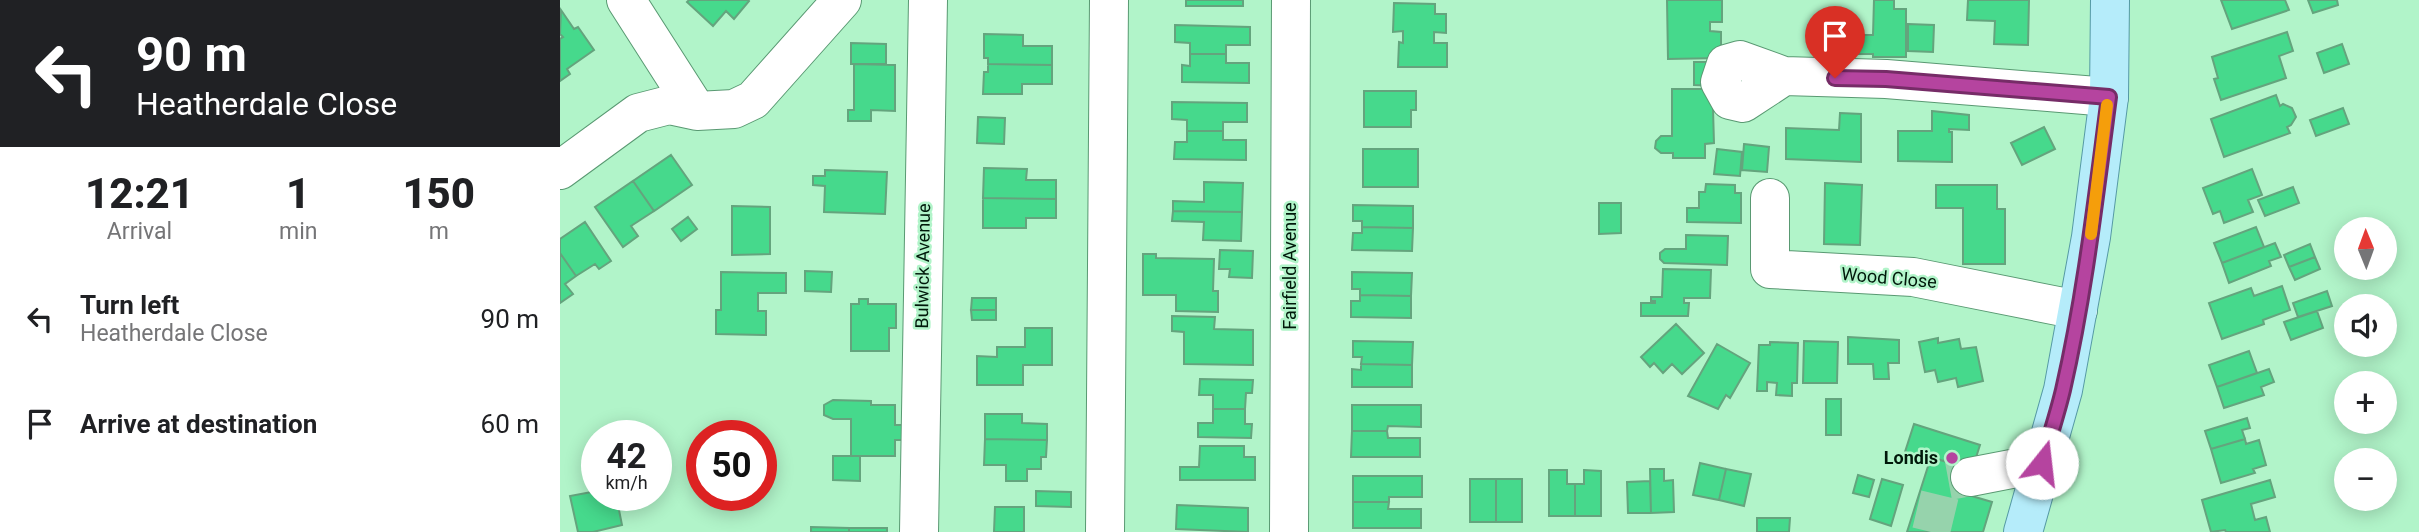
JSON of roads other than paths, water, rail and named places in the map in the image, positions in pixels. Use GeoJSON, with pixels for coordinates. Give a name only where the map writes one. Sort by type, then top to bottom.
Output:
{"type":"FeatureCollection","features":[{"type":"Feature","properties":{"kind":"main road"},"geometry":{"type":"LineString","coordinates":[[2023,532],[2063,390],[2091,237],[2109,97],[2110,0]]}},
{"type":"Feature","properties":{"kind":"street"},"geometry":{"type":"LineString","coordinates":[[626,0],[697,111]]}},
{"type":"Feature","properties":{"kind":"street"},"geometry":{"type":"LineString","coordinates":[[560,170],[639,113],[668,105],[697,111],[734,109],[753,100],[842,0]]}},
{"type":"Feature","properties":{"kind":"street","name":"Bulwick Avenue"},"geometry":{"type":"LineString","coordinates":[[919,532],[928,0]]}},
{"type":"Feature","properties":{"kind":"street"},"geometry":{"type":"LineString","coordinates":[[1105,532],[1109,0]]}},
{"type":"Feature","properties":{"kind":"street","name":"Fairfield Avenue"},"geometry":{"type":"LineString","coordinates":[[1289,532],[1291,0]]}},
{"type":"Feature","properties":{"kind":"street"},"geometry":{"type":"LineString","coordinates":[[1784,76],[1886,79],[2109,97]]}},
{"type":"Feature","properties":{"kind":"street","name":"Wood Close"},"geometry":{"type":"LineString","coordinates":[[1770,198],[1770,270],[1913,276],[2078,310]]}},
{"type":"Feature","properties":{"kind":"street"},"geometry":{"type":"LineString","coordinates":[[1970,477],[2042,463]]}},
{"type":"Feature","properties":{"kind":"tunnel"},"geometry":{"type":"LineString","coordinates":[[1931,532],[1943,482],[1970,477]]}},
{"type":"Feature","properties":{"kind":"place","name":"Londis"},"geometry":{"type":"Point","coordinates":[1952,458]}}]}
